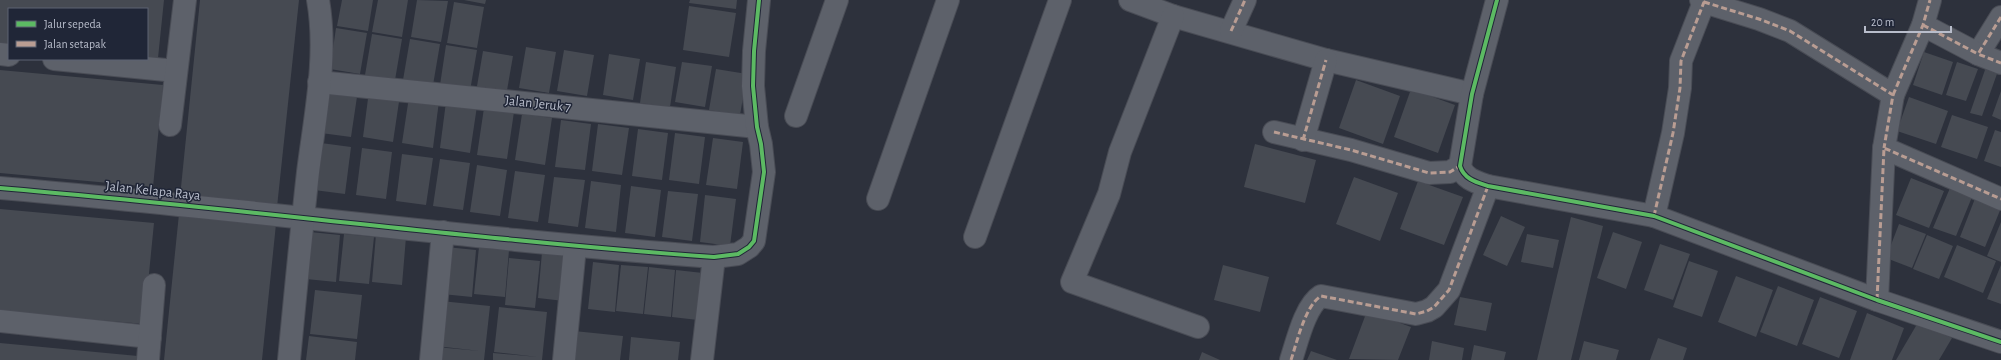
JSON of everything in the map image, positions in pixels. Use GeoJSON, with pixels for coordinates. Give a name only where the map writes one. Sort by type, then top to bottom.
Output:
{"type":"FeatureCollection","features":[{"type":"Feature","properties":{"kind":"street"},"geometry":{"type":"LineString","coordinates":[[170,125],[185,0]]}},
{"type":"Feature","properties":{"kind":"street"},"geometry":{"type":"LineString","coordinates":[[289,360],[303,217],[319,82],[321,35],[318,0]]}},
{"type":"Feature","properties":{"kind":"street","name":"Jalan Kelapa Raya"},"geometry":{"type":"LineString","coordinates":[[0,188],[303,217],[576,247],[714,257],[738,254],[749,247],[754,241],[764,172],[761,144],[757,128],[753,86],[754,51],[759,0]]}},
{"type":"Feature","properties":{"kind":"street"},"geometry":{"type":"LineString","coordinates":[[796,116],[837,0]]}},
{"type":"Feature","properties":{"kind":"street"},"geometry":{"type":"LineString","coordinates":[[878,199],[948,0]]}},
{"type":"Feature","properties":{"kind":"street"},"geometry":{"type":"LineString","coordinates":[[975,237],[1060,0]]}},
{"type":"Feature","properties":{"kind":"street"},"geometry":{"type":"LineString","coordinates":[[1130,0],[1173,16],[1231,31],[1326,60],[1472,94]]}},
{"type":"Feature","properties":{"kind":"street"},"geometry":{"type":"LineString","coordinates":[[1231,31],[1245,0]]}},
{"type":"Feature","properties":{"kind":"street"},"geometry":{"type":"LineString","coordinates":[[1497,0],[1472,94],[1460,166],[1463,173],[1468,178],[1488,186],[1654,216],[1877,300],[2001,342]]}},
{"type":"Feature","properties":{"kind":"street"},"geometry":{"type":"LineString","coordinates":[[1877,300],[1884,148],[1893,96],[1923,25],[1930,0]]}},
{"type":"Feature","properties":{"kind":"street"},"geometry":{"type":"LineString","coordinates":[[1654,216],[1673,133],[1680,88],[1680,61],[1702,1],[1759,18],[1790,31],[1893,96]]}},
{"type":"Feature","properties":{"kind":"street"},"geometry":{"type":"LineString","coordinates":[[1173,16],[1120,152],[1109,194],[1072,282],[1198,327]]}},
{"type":"Feature","properties":{"kind":"street"},"geometry":{"type":"LineString","coordinates":[[1978,54],[2001,17]]}},
{"type":"Feature","properties":{"kind":"street"},"geometry":{"type":"LineString","coordinates":[[1923,25],[1978,54],[2001,63]]}},
{"type":"Feature","properties":{"kind":"street"},"geometry":{"type":"LineString","coordinates":[[64,60],[176,71]]}},
{"type":"Feature","properties":{"kind":"street"},"geometry":{"type":"LineString","coordinates":[[1303,140],[1326,60]]}},
{"type":"Feature","properties":{"kind":"street","name":"Jalan Jeruk 7"},"geometry":{"type":"LineString","coordinates":[[319,82],[757,128]]}},
{"type":"Feature","properties":{"kind":"street"},"geometry":{"type":"LineString","coordinates":[[1274,132],[1351,150],[1429,173],[1450,172],[1460,166]]}},
{"type":"Feature","properties":{"kind":"street"},"geometry":{"type":"LineString","coordinates":[[1884,148],[2001,199]]}},
{"type":"Feature","properties":{"kind":"street"},"geometry":{"type":"LineString","coordinates":[[1291,360],[1305,320],[1315,301],[1321,296],[1416,314],[1434,307],[1449,290],[1488,186]]}},
{"type":"Feature","properties":{"kind":"street"},"geometry":{"type":"LineString","coordinates":[[431,360],[443,232]]}},
{"type":"Feature","properties":{"kind":"street"},"geometry":{"type":"LineString","coordinates":[[564,360],[576,247]]}},
{"type":"Feature","properties":{"kind":"street"},"geometry":{"type":"LineString","coordinates":[[702,360],[714,257]]}},
{"type":"Feature","properties":{"kind":"street"},"geometry":{"type":"LineString","coordinates":[[148,360],[154,285]]}},
{"type":"Feature","properties":{"kind":"street"},"geometry":{"type":"LineString","coordinates":[[0,321],[150,337]]}},
{"type":"Feature","properties":{"kind":"building"},"geometry":{"type":"Polygon","coordinates":[[[0,0],[164,0],[158,58],[148,57],[148,8],[8,8],[8,45],[0,44],[0,0]]]}},
{"type":"Feature","properties":{"kind":"building"},"geometry":{"type":"Polygon","coordinates":[[[200,0],[299,0],[277,207],[180,197],[200,0]]]}},
{"type":"Feature","properties":{"kind":"building"},"geometry":{"type":"Polygon","coordinates":[[[342,0],[373,0],[368,31],[337,26],[342,0]]]}},
{"type":"Feature","properties":{"kind":"building"},"geometry":{"type":"Polygon","coordinates":[[[378,0],[408,0],[402,37],[372,32],[378,0]]]}},
{"type":"Feature","properties":{"kind":"building"},"geometry":{"type":"Polygon","coordinates":[[[417,0],[448,1],[441,42],[411,37],[417,0]]]}},
{"type":"Feature","properties":{"kind":"building"},"geometry":{"type":"Polygon","coordinates":[[[464,0],[486,0],[485,4],[464,0]]]}},
{"type":"Feature","properties":{"kind":"building"},"geometry":{"type":"Polygon","coordinates":[[[690,0],[737,0],[736,9],[689,3],[690,0]]]}},
{"type":"Feature","properties":{"kind":"building"},"geometry":{"type":"Polygon","coordinates":[[[454,2],[484,7],[477,48],[447,43],[454,2]]]}},
{"type":"Feature","properties":{"kind":"building"},"geometry":{"type":"Polygon","coordinates":[[[689,6],[736,13],[729,57],[683,50],[689,6]]]}},
{"type":"Feature","properties":{"kind":"building"},"geometry":{"type":"Polygon","coordinates":[[[336,28],[367,33],[360,74],[330,69],[336,28]]]}},
{"type":"Feature","properties":{"kind":"building"},"geometry":{"type":"Polygon","coordinates":[[[372,34],[402,39],[395,80],[365,75],[372,34]]]}},
{"type":"Feature","properties":{"kind":"building"},"geometry":{"type":"Polygon","coordinates":[[[410,39],[440,44],[433,85],[403,80],[410,39]]]}},
{"type":"Feature","properties":{"kind":"building"},"geometry":{"type":"Polygon","coordinates":[[[446,45],[477,50],[470,91],[440,85],[446,45]]]}},
{"type":"Feature","properties":{"kind":"building"},"geometry":{"type":"Polygon","coordinates":[[[526,47],[556,52],[549,93],[519,88],[526,47]]]}},
{"type":"Feature","properties":{"kind":"building"},"geometry":{"type":"Polygon","coordinates":[[[564,50],[594,55],[587,96],[557,91],[564,50]]]}},
{"type":"Feature","properties":{"kind":"building"},"geometry":{"type":"Polygon","coordinates":[[[483,51],[513,56],[506,96],[476,92],[483,51]]]}},
{"type":"Feature","properties":{"kind":"building"},"geometry":{"type":"Polygon","coordinates":[[[1924,52],[1953,62],[1942,95],[1913,85],[1924,52]]]}},
{"type":"Feature","properties":{"kind":"building"},"geometry":{"type":"Polygon","coordinates":[[[609,54],[640,59],[633,100],[603,95],[609,54]]]}},
{"type":"Feature","properties":{"kind":"building"},"geometry":{"type":"Polygon","coordinates":[[[646,62],[676,67],[670,107],[640,103],[646,62]]]}},
{"type":"Feature","properties":{"kind":"building"},"geometry":{"type":"Polygon","coordinates":[[[682,62],[712,66],[705,107],[675,102],[682,62]]]}},
{"type":"Feature","properties":{"kind":"building"},"geometry":{"type":"Polygon","coordinates":[[[1957,62],[1978,69],[1966,101],[1946,95],[1957,62]]]}},
{"type":"Feature","properties":{"kind":"building"},"geometry":{"type":"Polygon","coordinates":[[[1986,67],[1998,71],[1982,116],[1970,113],[1986,67]]]}},
{"type":"Feature","properties":{"kind":"building"},"geometry":{"type":"Polygon","coordinates":[[[716,69],[747,74],[740,115],[709,110],[716,69]]]}},
{"type":"Feature","properties":{"kind":"building"},"geometry":{"type":"Polygon","coordinates":[[[0,70],[163,85],[153,187],[0,173],[0,70]]]}},
{"type":"Feature","properties":{"kind":"building"},"geometry":{"type":"Polygon","coordinates":[[[1356,80],[1400,96],[1383,144],[1339,128],[1356,80]]]}},
{"type":"Feature","properties":{"kind":"building"},"geometry":{"type":"Polygon","coordinates":[[[328,86],[358,90],[351,137],[321,133],[328,86]]]}},
{"type":"Feature","properties":{"kind":"building"},"geometry":{"type":"Polygon","coordinates":[[[1411,89],[1455,105],[1438,153],[1394,137],[1411,89]]]}},
{"type":"Feature","properties":{"kind":"building"},"geometry":{"type":"Polygon","coordinates":[[[369,91],[400,95],[393,142],[363,137],[369,91]]]}},
{"type":"Feature","properties":{"kind":"building"},"geometry":{"type":"Polygon","coordinates":[[[2001,91],[2001,120],[1992,116],[2001,91]]]}},
{"type":"Feature","properties":{"kind":"building"},"geometry":{"type":"Polygon","coordinates":[[[409,97],[439,101],[433,148],[402,143],[409,97]]]}},
{"type":"Feature","properties":{"kind":"building"},"geometry":{"type":"Polygon","coordinates":[[[1909,97],[1948,111],[1936,144],[1897,131],[1909,97]]]}},
{"type":"Feature","properties":{"kind":"building"},"geometry":{"type":"Polygon","coordinates":[[[446,102],[477,106],[470,153],[440,148],[446,102]]]}},
{"type":"Feature","properties":{"kind":"building"},"geometry":{"type":"Polygon","coordinates":[[[484,108],[514,112],[507,159],[477,155],[484,108]]]}},
{"type":"Feature","properties":{"kind":"building"},"geometry":{"type":"Polygon","coordinates":[[[522,114],[552,118],[545,165],[515,160],[522,114]]]}},
{"type":"Feature","properties":{"kind":"building"},"geometry":{"type":"Polygon","coordinates":[[[1952,115],[1988,127],[1977,159],[1941,147],[1952,115]]]}},
{"type":"Feature","properties":{"kind":"building"},"geometry":{"type":"Polygon","coordinates":[[[561,120],[591,124],[585,170],[555,167],[561,120]]]}},
{"type":"Feature","properties":{"kind":"building"},"geometry":{"type":"Polygon","coordinates":[[[598,124],[629,128],[622,175],[592,171],[598,124]]]}},
{"type":"Feature","properties":{"kind":"building"},"geometry":{"type":"Polygon","coordinates":[[[638,129],[668,133],[662,180],[632,176],[638,129]]]}},
{"type":"Feature","properties":{"kind":"building"},"geometry":{"type":"Polygon","coordinates":[[[1995,130],[2001,132],[2001,167],[1984,161],[1995,130]]]}},
{"type":"Feature","properties":{"kind":"building"},"geometry":{"type":"Polygon","coordinates":[[[675,133],[705,137],[699,184],[669,180],[675,133]]]}},
{"type":"Feature","properties":{"kind":"building"},"geometry":{"type":"Polygon","coordinates":[[[713,138],[743,142],[737,189],[706,185],[713,138]]]}},
{"type":"Feature","properties":{"kind":"building"},"geometry":{"type":"Polygon","coordinates":[[[321,143],[351,147],[345,194],[314,190],[321,143]]]}},
{"type":"Feature","properties":{"kind":"building"},"geometry":{"type":"Polygon","coordinates":[[[1255,144],[1316,160],[1305,203],[1244,187],[1255,144]]]}},
{"type":"Feature","properties":{"kind":"building"},"geometry":{"type":"Polygon","coordinates":[[[362,148],[392,152],[386,199],[356,195],[362,148]]]}},
{"type":"Feature","properties":{"kind":"building"},"geometry":{"type":"Polygon","coordinates":[[[402,154],[433,158],[426,205],[396,201],[402,154]]]}},
{"type":"Feature","properties":{"kind":"building"},"geometry":{"type":"Polygon","coordinates":[[[440,159],[470,163],[463,210],[433,206],[440,159]]]}},
{"type":"Feature","properties":{"kind":"building"},"geometry":{"type":"Polygon","coordinates":[[[477,165],[507,170],[500,216],[470,212],[477,165]]]}},
{"type":"Feature","properties":{"kind":"building"},"geometry":{"type":"Polygon","coordinates":[[[515,171],[545,175],[538,222],[508,218],[515,171]]]}},
{"type":"Feature","properties":{"kind":"building"},"geometry":{"type":"Polygon","coordinates":[[[554,177],[585,180],[578,227],[548,223],[554,177]]]}},
{"type":"Feature","properties":{"kind":"building"},"geometry":{"type":"Polygon","coordinates":[[[1354,177],[1398,193],[1380,241],[1336,224],[1354,177]]]}},
{"type":"Feature","properties":{"kind":"building"},"geometry":{"type":"Polygon","coordinates":[[[1911,178],[1944,191],[1929,228],[1896,215],[1911,178]]]}},
{"type":"Feature","properties":{"kind":"building"},"geometry":{"type":"Polygon","coordinates":[[[591,181],[621,185],[616,232],[585,228],[591,181]]]}},
{"type":"Feature","properties":{"kind":"building"},"geometry":{"type":"Polygon","coordinates":[[[1418,181],[1463,197],[1444,245],[1400,229],[1418,181]]]}},
{"type":"Feature","properties":{"kind":"building"},"geometry":{"type":"Polygon","coordinates":[[[631,186],[661,190],[655,237],[625,233],[631,186]]]}},
{"type":"Feature","properties":{"kind":"building"},"geometry":{"type":"Polygon","coordinates":[[[1950,188],[1972,197],[1956,236],[1933,228],[1950,188]]]}},
{"type":"Feature","properties":{"kind":"building"},"geometry":{"type":"Polygon","coordinates":[[[668,191],[698,194],[692,241],[662,237],[668,191]]]}},
{"type":"Feature","properties":{"kind":"building"},"geometry":{"type":"Polygon","coordinates":[[[705,195],[736,199],[730,246],[700,242],[705,195]]]}},
{"type":"Feature","properties":{"kind":"building"},"geometry":{"type":"Polygon","coordinates":[[[1976,196],[2001,208],[1985,247],[1960,237],[1976,196]]]}},
{"type":"Feature","properties":{"kind":"building"},"geometry":{"type":"Polygon","coordinates":[[[0,209],[154,223],[144,324],[0,311],[0,209]]]}},
{"type":"Feature","properties":{"kind":"building"},"geometry":{"type":"Polygon","coordinates":[[[179,214],[276,224],[262,360],[164,360],[179,214]]]}},
{"type":"Feature","properties":{"kind":"building"},"geometry":{"type":"Polygon","coordinates":[[[1501,216],[1525,227],[1507,266],[1483,255],[1501,216]]]}},
{"type":"Feature","properties":{"kind":"building"},"geometry":{"type":"Polygon","coordinates":[[[1571,217],[1603,226],[1571,360],[1537,360],[1571,217]]]}},
{"type":"Feature","properties":{"kind":"building"},"geometry":{"type":"Polygon","coordinates":[[[2001,222],[2001,262],[1987,256],[2001,222]]]}},
{"type":"Feature","properties":{"kind":"building"},"geometry":{"type":"Polygon","coordinates":[[[1899,224],[1926,234],[1912,268],[1886,258],[1899,224]]]}},
{"type":"Feature","properties":{"kind":"building"},"geometry":{"type":"Polygon","coordinates":[[[310,232],[340,235],[336,282],[306,279],[310,232]]]}},
{"type":"Feature","properties":{"kind":"building"},"geometry":{"type":"Polygon","coordinates":[[[1613,232],[1642,242],[1626,289],[1597,278],[1613,232]]]}},
{"type":"Feature","properties":{"kind":"building"},"geometry":{"type":"Polygon","coordinates":[[[344,234],[374,237],[369,284],[339,281],[344,234]]]}},
{"type":"Feature","properties":{"kind":"building"},"geometry":{"type":"Polygon","coordinates":[[[376,234],[406,237],[402,285],[372,282],[376,234]]]}},
{"type":"Feature","properties":{"kind":"building"},"geometry":{"type":"Polygon","coordinates":[[[1527,234],[1559,240],[1553,268],[1521,262],[1527,234]]]}},
{"type":"Feature","properties":{"kind":"building"},"geometry":{"type":"Polygon","coordinates":[[[1927,235],[1953,246],[1939,279],[1913,269],[1927,235]]]}},
{"type":"Feature","properties":{"kind":"building"},"geometry":{"type":"Polygon","coordinates":[[[1660,244],[1690,254],[1673,300],[1644,290],[1660,244]]]}},
{"type":"Feature","properties":{"kind":"building"},"geometry":{"type":"Polygon","coordinates":[[[1957,245],[1996,261],[1983,293],[1944,277],[1957,245]]]}},
{"type":"Feature","properties":{"kind":"building"},"geometry":{"type":"Polygon","coordinates":[[[446,247],[476,250],[472,297],[442,294],[446,247]]]}},
{"type":"Feature","properties":{"kind":"building"},"geometry":{"type":"Polygon","coordinates":[[[479,247],[509,250],[505,297],[474,294],[479,247]]]}},
{"type":"Feature","properties":{"kind":"building"},"geometry":{"type":"Polygon","coordinates":[[[542,252],[569,254],[564,301],[538,298],[542,252]]]}},
{"type":"Feature","properties":{"kind":"building"},"geometry":{"type":"Polygon","coordinates":[[[509,258],[540,261],[535,308],[505,305],[509,258]]]}},
{"type":"Feature","properties":{"kind":"building"},"geometry":{"type":"Polygon","coordinates":[[[1689,261],[1718,271],[1702,317],[1673,307],[1689,261]]]}},
{"type":"Feature","properties":{"kind":"building"},"geometry":{"type":"Polygon","coordinates":[[[593,262],[619,265],[615,312],[588,309],[593,262]]]}},
{"type":"Feature","properties":{"kind":"building"},"geometry":{"type":"Polygon","coordinates":[[[621,265],[648,267],[643,314],[616,311],[621,265]]]}},
{"type":"Feature","properties":{"kind":"building"},"geometry":{"type":"Polygon","coordinates":[[[1223,265],[1269,277],[1260,312],[1214,300],[1223,265]]]}},
{"type":"Feature","properties":{"kind":"building"},"geometry":{"type":"Polygon","coordinates":[[[2001,265],[2001,304],[1987,299],[2001,265]]]}},
{"type":"Feature","properties":{"kind":"building"},"geometry":{"type":"Polygon","coordinates":[[[649,267],[675,270],[671,317],[644,314],[649,267]]]}},
{"type":"Feature","properties":{"kind":"building"},"geometry":{"type":"Polygon","coordinates":[[[676,270],[703,273],[698,320],[672,317],[676,270]]]}},
{"type":"Feature","properties":{"kind":"building"},"geometry":{"type":"Polygon","coordinates":[[[1736,276],[1773,290],[1756,337],[1718,322],[1736,276]]]}},
{"type":"Feature","properties":{"kind":"building"},"geometry":{"type":"Polygon","coordinates":[[[1778,286],[1814,300],[1797,346],[1760,332],[1778,286]]]}},
{"type":"Feature","properties":{"kind":"building"},"geometry":{"type":"Polygon","coordinates":[[[315,290],[362,295],[357,339],[310,334],[315,290]]]}},
{"type":"Feature","properties":{"kind":"building"},"geometry":{"type":"Polygon","coordinates":[[[1460,297],[1492,303],[1486,331],[1454,325],[1460,297]]]}},
{"type":"Feature","properties":{"kind":"building"},"geometry":{"type":"Polygon","coordinates":[[[1820,297],[1857,311],[1839,358],[1802,344],[1820,297]]]}},
{"type":"Feature","properties":{"kind":"building"},"geometry":{"type":"Polygon","coordinates":[[[441,301],[490,306],[484,360],[435,360],[436,347],[480,351],[436,346],[441,301]]]}},
{"type":"Feature","properties":{"kind":"building"},"geometry":{"type":"Polygon","coordinates":[[[499,307],[547,312],[542,360],[493,360],[493,353],[538,357],[494,352],[499,307]]]}},
{"type":"Feature","properties":{"kind":"building"},"geometry":{"type":"Polygon","coordinates":[[[1367,311],[1411,327],[1398,360],[1349,359],[1367,311]]]}},
{"type":"Feature","properties":{"kind":"building"},"geometry":{"type":"Polygon","coordinates":[[[1867,313],[1904,328],[1892,360],[1850,360],[1867,313]]]}},
{"type":"Feature","properties":{"kind":"building"},"geometry":{"type":"Polygon","coordinates":[[[1920,319],[1952,338],[1939,360],[1896,360],[1920,319]]]}},
{"type":"Feature","properties":{"kind":"building"},"geometry":{"type":"Polygon","coordinates":[[[574,331],[623,336],[620,360],[571,360],[574,331]]]}},
{"type":"Feature","properties":{"kind":"building"},"geometry":{"type":"Polygon","coordinates":[[[309,336],[357,342],[355,360],[306,360],[309,336]]]}},
{"type":"Feature","properties":{"kind":"building"},"geometry":{"type":"Polygon","coordinates":[[[631,337],[680,342],[678,360],[629,360],[631,337]]]}},
{"type":"Feature","properties":{"kind":"building"},"geometry":{"type":"Polygon","coordinates":[[[1658,338],[1687,348],[1683,360],[1650,360],[1658,338]]]}},
{"type":"Feature","properties":{"kind":"building"},"geometry":{"type":"Polygon","coordinates":[[[1432,341],[1464,348],[1462,360],[1429,360],[1432,341]]]}},
{"type":"Feature","properties":{"kind":"building"},"geometry":{"type":"Polygon","coordinates":[[[1584,341],[1619,350],[1616,360],[1579,360],[1584,341]]]}},
{"type":"Feature","properties":{"kind":"building"},"geometry":{"type":"Polygon","coordinates":[[[0,343],[138,356],[137,360],[0,360],[0,343]]]}},
{"type":"Feature","properties":{"kind":"building"},"geometry":{"type":"Polygon","coordinates":[[[1474,345],[1506,352],[1504,360],[1471,360],[1474,345]]]}},
{"type":"Feature","properties":{"kind":"building"},"geometry":{"type":"Polygon","coordinates":[[[1311,351],[1337,360],[1307,360],[1311,351]]]}},
{"type":"Feature","properties":{"kind":"building"},"geometry":{"type":"Polygon","coordinates":[[[1202,352],[1220,360],[1199,360],[1202,352]]]}},
{"type":"Feature","properties":{"kind":"marked path"},"geometry":{"type":"LineString","coordinates":[[1231,31],[1245,0]]}},
{"type":"Feature","properties":{"kind":"marked path"},"geometry":{"type":"LineString","coordinates":[[1654,216],[1673,133],[1680,88],[1681,61],[1704,2],[1701,0]]}},
{"type":"Feature","properties":{"kind":"marked path"},"geometry":{"type":"LineString","coordinates":[[1893,95],[1923,25],[1930,0]]}},
{"type":"Feature","properties":{"kind":"marked path"},"geometry":{"type":"LineString","coordinates":[[1704,2],[1759,19],[1790,31],[1893,95],[1884,148]]}},
{"type":"Feature","properties":{"kind":"marked path"},"geometry":{"type":"LineString","coordinates":[[2001,17],[1978,54],[2001,63]]}},
{"type":"Feature","properties":{"kind":"marked path"},"geometry":{"type":"LineString","coordinates":[[1923,25],[1978,54]]}},
{"type":"Feature","properties":{"kind":"marked path"},"geometry":{"type":"LineString","coordinates":[[1303,140],[1326,60]]}},
{"type":"Feature","properties":{"kind":"marked path"},"geometry":{"type":"LineString","coordinates":[[1274,132],[1351,150],[1429,173],[1450,172],[1460,166]]}},
{"type":"Feature","properties":{"kind":"marked path"},"geometry":{"type":"LineString","coordinates":[[1877,300],[1884,148],[2001,199]]}},
{"type":"Feature","properties":{"kind":"marked path"},"geometry":{"type":"LineString","coordinates":[[1291,360],[1306,316],[1315,301],[1321,296],[1416,314],[1434,307],[1449,290],[1488,186]]}},
{"type":"Feature","properties":{"kind":"cycle path"},"geometry":{"type":"LineString","coordinates":[[0,188],[625,250],[714,257],[738,254],[749,247],[754,241],[764,172],[761,144],[757,127],[753,86],[754,51],[759,0]]}},
{"type":"Feature","properties":{"kind":"cycle path"},"geometry":{"type":"LineString","coordinates":[[1497,0],[1472,94],[1460,166],[1467,177],[1488,186],[1654,216],[1877,300],[2001,342]]}}]}
